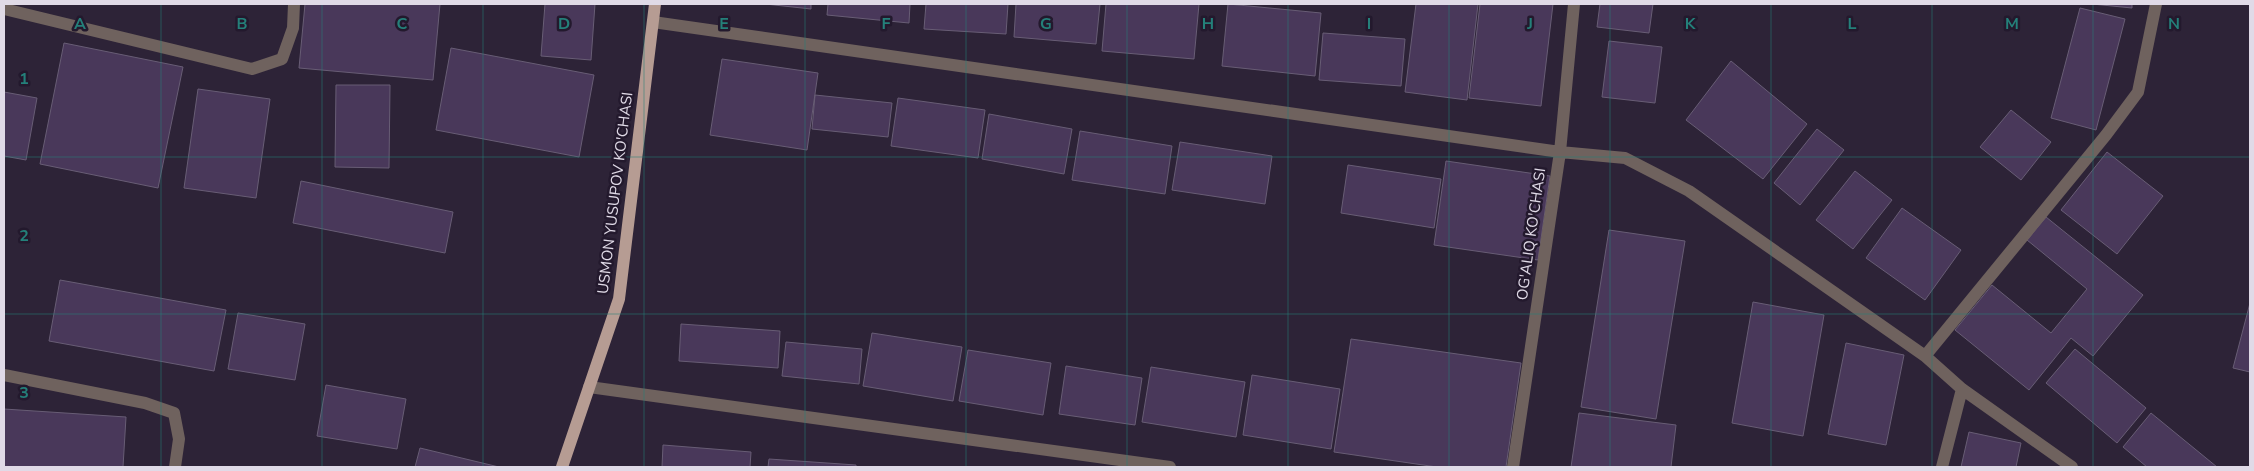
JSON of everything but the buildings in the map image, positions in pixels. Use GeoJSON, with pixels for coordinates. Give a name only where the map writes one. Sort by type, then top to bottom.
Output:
{"type":"FeatureCollection","features":[{"type":"Feature","properties":{"kind":"main road","name":"USMON YUSUPOV KO'CHASI"},"geometry":{"type":"LineString","coordinates":[[562,467],[618,299],[655,4]]}},
{"type":"Feature","properties":{"kind":"street"},"geometry":{"type":"LineString","coordinates":[[4,9],[252,68],[282,59],[293,28],[294,4]]}},
{"type":"Feature","properties":{"kind":"street","name":"OG'ALIQ KO'CHASI"},"geometry":{"type":"LineString","coordinates":[[1513,467],[1560,152],[1574,4]]}},
{"type":"Feature","properties":{"kind":"street"},"geometry":{"type":"LineString","coordinates":[[1925,356],[2106,135],[2138,92],[2156,4]]}},
{"type":"Feature","properties":{"kind":"street"},"geometry":{"type":"LineString","coordinates":[[653,22],[1560,152],[1626,158],[1689,191],[1925,356],[1962,389],[2072,467]]}},
{"type":"Feature","properties":{"kind":"street"},"geometry":{"type":"LineString","coordinates":[[4,375],[145,403],[174,413],[179,439],[175,467]]}},
{"type":"Feature","properties":{"kind":"street"},"geometry":{"type":"LineString","coordinates":[[589,387],[1170,467]]}},
{"type":"Feature","properties":{"kind":"street"},"geometry":{"type":"LineString","coordinates":[[1942,467],[1962,389]]}}]}
